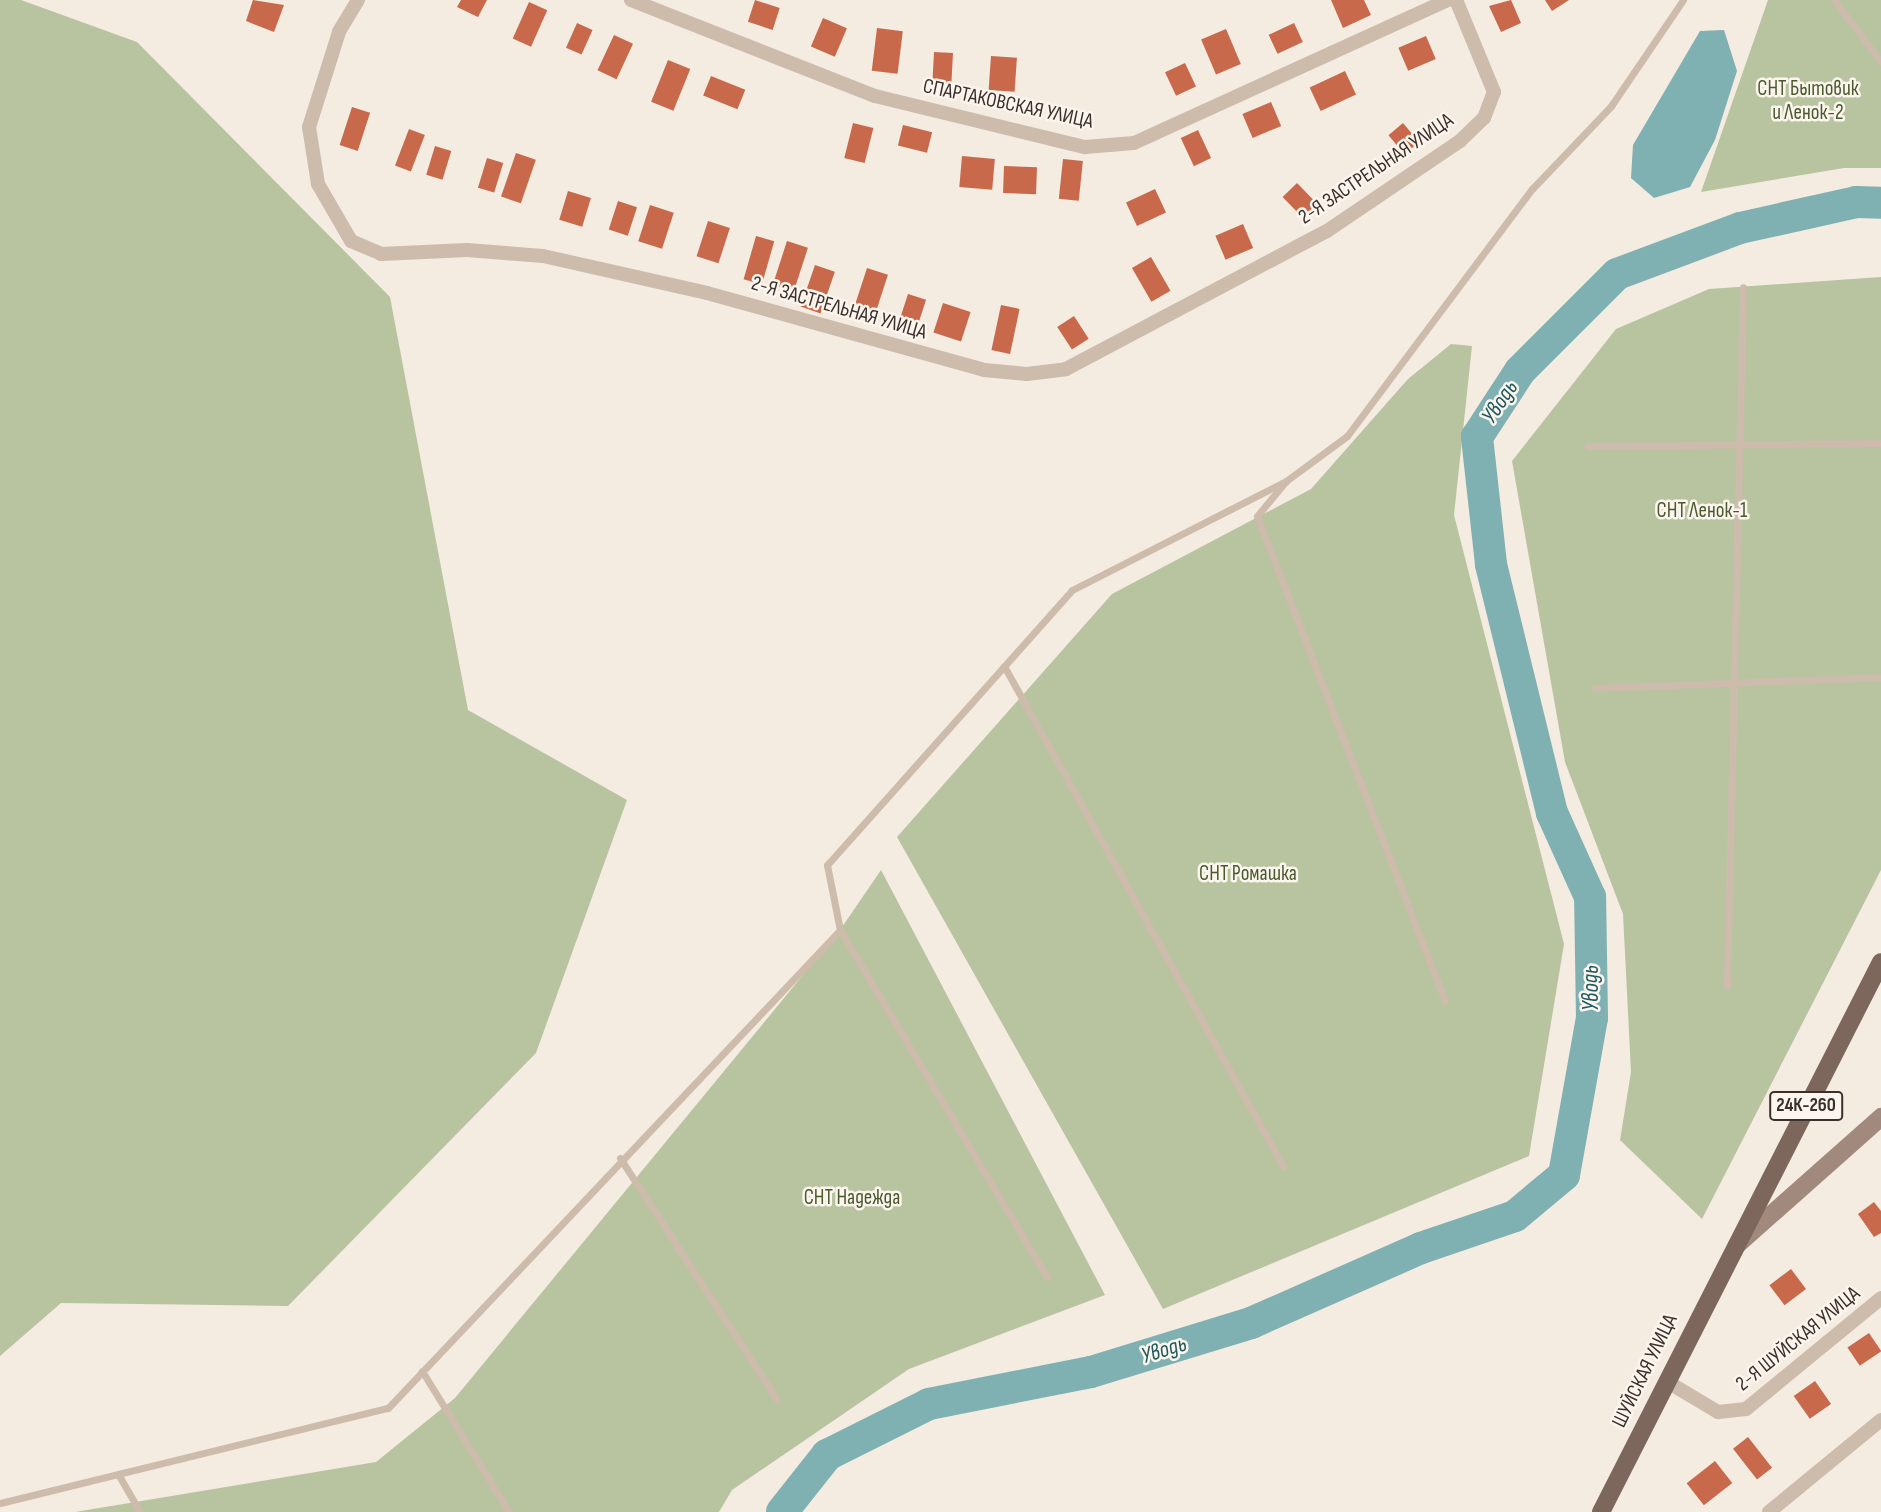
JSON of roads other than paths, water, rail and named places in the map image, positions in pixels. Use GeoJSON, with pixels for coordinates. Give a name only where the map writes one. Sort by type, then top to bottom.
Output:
{"type":"FeatureCollection","features":[{"type":"Feature","properties":{"kind":"main road","name":"24К-260"},"geometry":{"type":"LineString","coordinates":[[1731,1250],[1881,962]]}},
{"type":"Feature","properties":{"kind":"main road","name":"ШУЙСКАЯ УЛИЦА"},"geometry":{"type":"LineString","coordinates":[[1601,1512],[1731,1250]]}},
{"type":"Feature","properties":{"kind":"street","name":"2-Я ЗАСТРЕЛЬНАЯ УЛИЦА"},"geometry":{"type":"LineString","coordinates":[[358,0],[339,32],[309,127],[318,184],[351,241],[381,254],[467,250],[544,256],[707,293],[984,370],[1027,374],[1066,369],[1327,231],[1460,141],[1484,118],[1494,92],[1456,0]]}},
{"type":"Feature","properties":{"kind":"street","name":"СПАРТАКОВСКАЯ УЛИЦА"},"geometry":{"type":"LineString","coordinates":[[631,0],[875,96],[1085,147],[1134,143],[1448,0]]}},
{"type":"Feature","properties":{"kind":"street"},"geometry":{"type":"LineString","coordinates":[[1731,1250],[1881,1117]]}},
{"type":"Feature","properties":{"kind":"street","name":"2-Я ШУЙСКАЯ УЛИЦА"},"geometry":{"type":"LineString","coordinates":[[1666,1381],[1718,1412],[1745,1409],[1881,1298]]}},
{"type":"Feature","properties":{"kind":"street"},"geometry":{"type":"LineString","coordinates":[[1769,1512],[1881,1420]]}},
{"type":"Feature","properties":{"kind":"lane"},"geometry":{"type":"LineString","coordinates":[[1047,1277],[840,930],[827,865],[1072,590],[1286,481],[1347,436],[1532,189],[1611,107],[1683,0]]}},
{"type":"Feature","properties":{"kind":"lane"},"geometry":{"type":"LineString","coordinates":[[1834,0],[1881,62]]}},
{"type":"Feature","properties":{"kind":"lane"},"geometry":{"type":"LineString","coordinates":[[1727,986],[1744,444],[1743,286]]}},
{"type":"Feature","properties":{"kind":"lane"},"geometry":{"type":"LineString","coordinates":[[1588,446],[1881,443]]}},
{"type":"Feature","properties":{"kind":"lane"},"geometry":{"type":"LineString","coordinates":[[1286,481],[1257,516],[1445,1001]]}},
{"type":"Feature","properties":{"kind":"lane"},"geometry":{"type":"LineString","coordinates":[[1004,666],[1283,1166]]}},
{"type":"Feature","properties":{"kind":"lane"},"geometry":{"type":"LineString","coordinates":[[1595,688],[1881,677]]}},
{"type":"Feature","properties":{"kind":"lane"},"geometry":{"type":"LineString","coordinates":[[0,1503],[388,1408],[620,1158],[840,930]]}},
{"type":"Feature","properties":{"kind":"lane"},"geometry":{"type":"LineString","coordinates":[[620,1158],[777,1400]]}},
{"type":"Feature","properties":{"kind":"lane"},"geometry":{"type":"LineString","coordinates":[[422,1371],[509,1512]]}},
{"type":"Feature","properties":{"kind":"lane"},"geometry":{"type":"LineString","coordinates":[[118,1474],[140,1512]]}},
{"type":"Feature","properties":{"kind":"water"},"geometry":{"type":"Polygon","coordinates":[[[1724,30],[1737,71],[1715,140],[1690,187],[1654,198],[1631,178],[1633,145],[1700,31],[1724,30]]]}},
{"type":"Feature","properties":{"kind":"waterway","name":"Уводь"},"geometry":{"type":"LineString","coordinates":[[782,1512],[827,1455],[929,1404],[1091,1372],[1251,1323],[1421,1248],[1515,1216],[1564,1175],[1592,1018],[1590,897],[1552,813],[1491,564],[1477,437],[1520,371],[1617,274],[1740,228],[1856,202],[1881,203]]}},
{"type":"Feature","properties":{"kind":"park label","name":"СНТ Бытовик и Ленок-2"},"geometry":{"type":"Point","coordinates":[1808,101]}},
{"type":"Feature","properties":{"kind":"park label","name":"СНТ Ленок-1"},"geometry":{"type":"Point","coordinates":[1702,511]}},
{"type":"Feature","properties":{"kind":"park label","name":"СНТ Ромашка"},"geometry":{"type":"Point","coordinates":[1248,874]}},
{"type":"Feature","properties":{"kind":"park label","name":"СНТ Надежда"},"geometry":{"type":"Point","coordinates":[852,1198]}}]}
